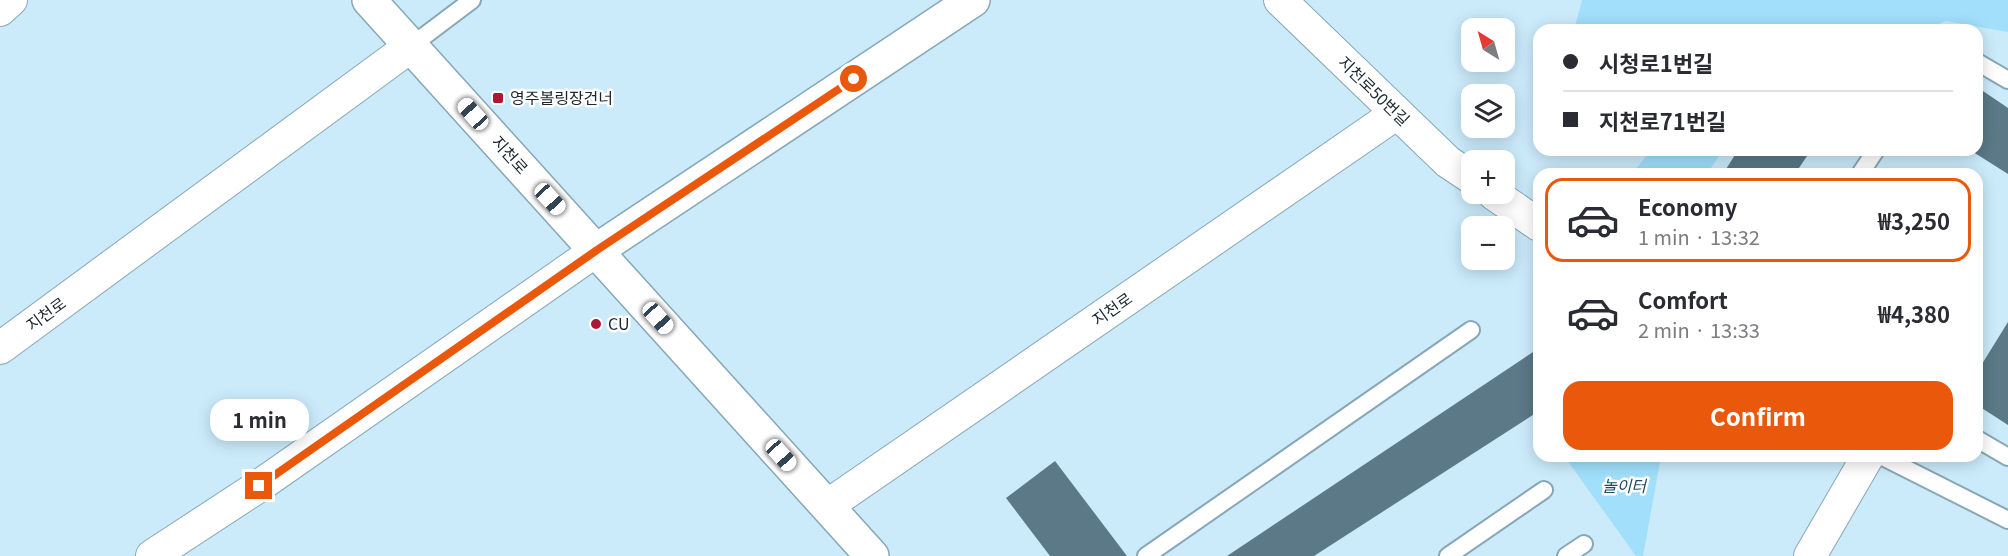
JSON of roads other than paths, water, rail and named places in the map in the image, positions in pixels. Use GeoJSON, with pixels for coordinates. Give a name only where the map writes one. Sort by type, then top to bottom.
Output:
{"type":"FeatureCollection","features":[{"type":"Feature","properties":{"kind":"main road","name":"지천로"},"geometry":{"type":"LineString","coordinates":[[369,0],[872,556]]}},
{"type":"Feature","properties":{"kind":"main road"},"geometry":{"type":"LineString","coordinates":[[597,250],[972,0]]}},
{"type":"Feature","properties":{"kind":"street"},"geometry":{"type":"LineString","coordinates":[[0,10],[11,0]]}},
{"type":"Feature","properties":{"kind":"street","name":"지천로50번길"},"geometry":{"type":"LineString","coordinates":[[1280,0],[1448,162],[1461,171]]}},
{"type":"Feature","properties":{"kind":"street","name":"지천로"},"geometry":{"type":"LineString","coordinates":[[0,348],[411,46]]}},
{"type":"Feature","properties":{"kind":"street","name":"지천로"},"geometry":{"type":"LineString","coordinates":[[827,506],[1397,113]]}},
{"type":"Feature","properties":{"kind":"street"},"geometry":{"type":"LineString","coordinates":[[1509,204],[1533,221]]}},
{"type":"Feature","properties":{"kind":"street"},"geometry":{"type":"LineString","coordinates":[[152,556],[259,486],[597,250]]}},
{"type":"Feature","properties":{"kind":"street"},"geometry":{"type":"LineString","coordinates":[[1810,556],[1865,462]]}},
{"type":"Feature","properties":{"kind":"lane"},"geometry":{"type":"LineString","coordinates":[[411,46],[472,0]]}},
{"type":"Feature","properties":{"kind":"lane"},"geometry":{"type":"LineString","coordinates":[[1983,65],[2008,80]]}},
{"type":"Feature","properties":{"kind":"lane"},"geometry":{"type":"LineString","coordinates":[[1146,556],[1471,330]]}},
{"type":"Feature","properties":{"kind":"lane"},"geometry":{"type":"LineString","coordinates":[[1983,442],[2008,457]]}},
{"type":"Feature","properties":{"kind":"lane"},"geometry":{"type":"LineString","coordinates":[[1893,462],[2008,520]]}},
{"type":"Feature","properties":{"kind":"lane"},"geometry":{"type":"LineString","coordinates":[[1448,556],[1544,490]]}},
{"type":"Feature","properties":{"kind":"lane"},"geometry":{"type":"LineString","coordinates":[[1566,556],[1584,544]]}},
{"type":"Feature","properties":{"kind":"place","name":"영주볼링장건너"},"geometry":{"type":"Point","coordinates":[498,98]}},
{"type":"Feature","properties":{"kind":"place","name":"CU"},"geometry":{"type":"Point","coordinates":[596,324]}},
{"type":"Feature","properties":{"kind":"park label","name":"놀이터"},"geometry":{"type":"Point","coordinates":[1624,486]}}]}
